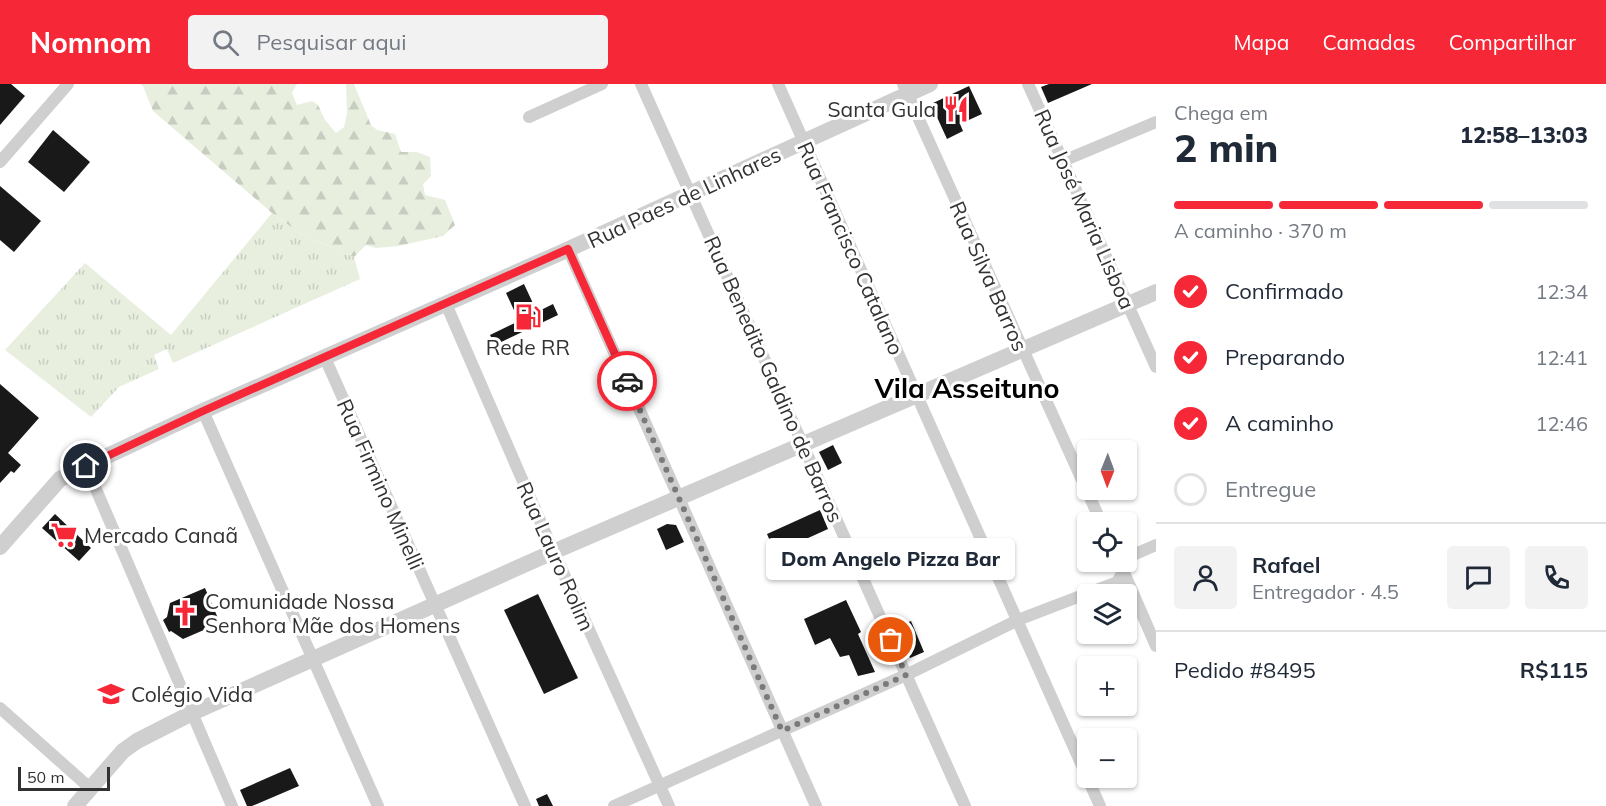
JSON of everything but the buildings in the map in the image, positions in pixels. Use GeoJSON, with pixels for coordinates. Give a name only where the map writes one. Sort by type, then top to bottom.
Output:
{"type":"FeatureCollection","features":[{"type":"Feature","properties":{"kind":"street"},"geometry":{"type":"LineString","coordinates":[[0,162],[68,84]]}},
{"type":"Feature","properties":{"kind":"street"},"geometry":{"type":"LineString","coordinates":[[529,117],[602,84]]}},
{"type":"Feature","properties":{"kind":"street","name":"Rua Benedito Galdino de Barros"},"geometry":{"type":"LineString","coordinates":[[641,84],[965,806]]}},
{"type":"Feature","properties":{"kind":"street","name":"Rua Francisco Catalano"},"geometry":{"type":"LineString","coordinates":[[778,84],[915,396],[1100,806]]}},
{"type":"Feature","properties":{"kind":"street","name":"Rua Paes de Linhares"},"geometry":{"type":"LineString","coordinates":[[0,547],[60,479],[86,466],[203,411],[690,194],[804,141],[905,89],[930,84]]}},
{"type":"Feature","properties":{"kind":"street","name":"Rua José Maria Lisboa"},"geometry":{"type":"LineString","coordinates":[[1028,84],[1156,367]]}},
{"type":"Feature","properties":{"kind":"street","name":"Rua Silva Barros"},"geometry":{"type":"LineString","coordinates":[[905,89],[1096,512]]}},
{"type":"Feature","properties":{"kind":"street"},"geometry":{"type":"LineString","coordinates":[[1063,161],[1156,122]]}},
{"type":"Feature","properties":{"kind":"street"},"geometry":{"type":"LineString","coordinates":[[568,249],[816,806]]}},
{"type":"Feature","properties":{"kind":"street"},"geometry":{"type":"LineString","coordinates":[[75,806],[123,751],[137,741],[192,713],[678,497],[1156,292]]}},
{"type":"Feature","properties":{"kind":"street","name":"Rua Lauro Rolim"},"geometry":{"type":"LineString","coordinates":[[446,304],[553,552],[669,806]]}},
{"type":"Feature","properties":{"kind":"street","name":"Rua Firmino Minelli"},"geometry":{"type":"LineString","coordinates":[[325,358],[525,806]]}},
{"type":"Feature","properties":{"kind":"street"},"geometry":{"type":"LineString","coordinates":[[203,411],[378,806]]}},
{"type":"Feature","properties":{"kind":"street"},"geometry":{"type":"LineString","coordinates":[[86,466],[232,806]]}},
{"type":"Feature","properties":{"kind":"street"},"geometry":{"type":"LineString","coordinates":[[1137,553],[1156,545]]}},
{"type":"Feature","properties":{"kind":"street"},"geometry":{"type":"LineString","coordinates":[[614,806],[906,675],[1018,620],[1117,582],[1120,572]]}},
{"type":"Feature","properties":{"kind":"street"},"geometry":{"type":"LineString","coordinates":[[1124,572],[1156,646]]}},
{"type":"Feature","properties":{"kind":"street"},"geometry":{"type":"LineString","coordinates":[[0,708],[90,788]]}},
{"type":"Feature","properties":{"kind":"green space"},"geometry":{"type":"Polygon","coordinates":[[[140,84],[297,84],[292,93],[297,105],[312,101],[318,105],[325,120],[336,133],[344,127],[347,113],[346,84],[354,84],[371,125],[377,130],[395,134],[401,152],[417,152],[430,157],[431,176],[423,184],[425,195],[445,200],[455,225],[443,236],[398,246],[376,248],[366,245],[354,257],[301,234],[272,213],[153,111],[143,86],[140,84]]]}},
{"type":"Feature","properties":{"kind":"green space"},"geometry":{"type":"Polygon","coordinates":[[[272,213],[301,234],[354,257],[360,279],[173,363],[167,349],[154,355],[159,369],[119,387],[91,417],[5,350],[85,263],[171,335],[272,213]]]}},
{"type":"Feature","properties":{"kind":"way so far"},"geometry":{"type":"LineString","coordinates":[[627,381],[782,731],[906,675],[891,640]]}},
{"type":"Feature","properties":{"kind":"place","name":"Santa Gula"},"geometry":{"type":"Point","coordinates":[956,109]}},
{"type":"Feature","properties":{"kind":"place","name":"Rede RR"},"geometry":{"type":"Point","coordinates":[528,317]}},
{"type":"Feature","properties":{"kind":"place","name":"Mercado Canaã"},"geometry":{"type":"Point","coordinates":[64,535]}},
{"type":"Feature","properties":{"kind":"place","name":"Comunidade Nossa Senhora Mãe dos Homens"},"geometry":{"type":"Point","coordinates":[185,613]}},
{"type":"Feature","properties":{"kind":"place","name":"Dom Angelo Pizza Bar"},"geometry":{"type":"Point","coordinates":[891,640]}},
{"type":"Feature","properties":{"kind":"place","name":"Colégio Vida"},"geometry":{"type":"Point","coordinates":[111,694]}},
{"type":"Feature","properties":{"kind":"district","name":"Vila Asseituno"},"geometry":{"type":"Point","coordinates":[967,388]}},
{"type":"Feature","properties":{"kind":"route"},"geometry":{"type":"LineString","coordinates":[[86,466],[203,411],[568,249],[627,381]]}}]}
